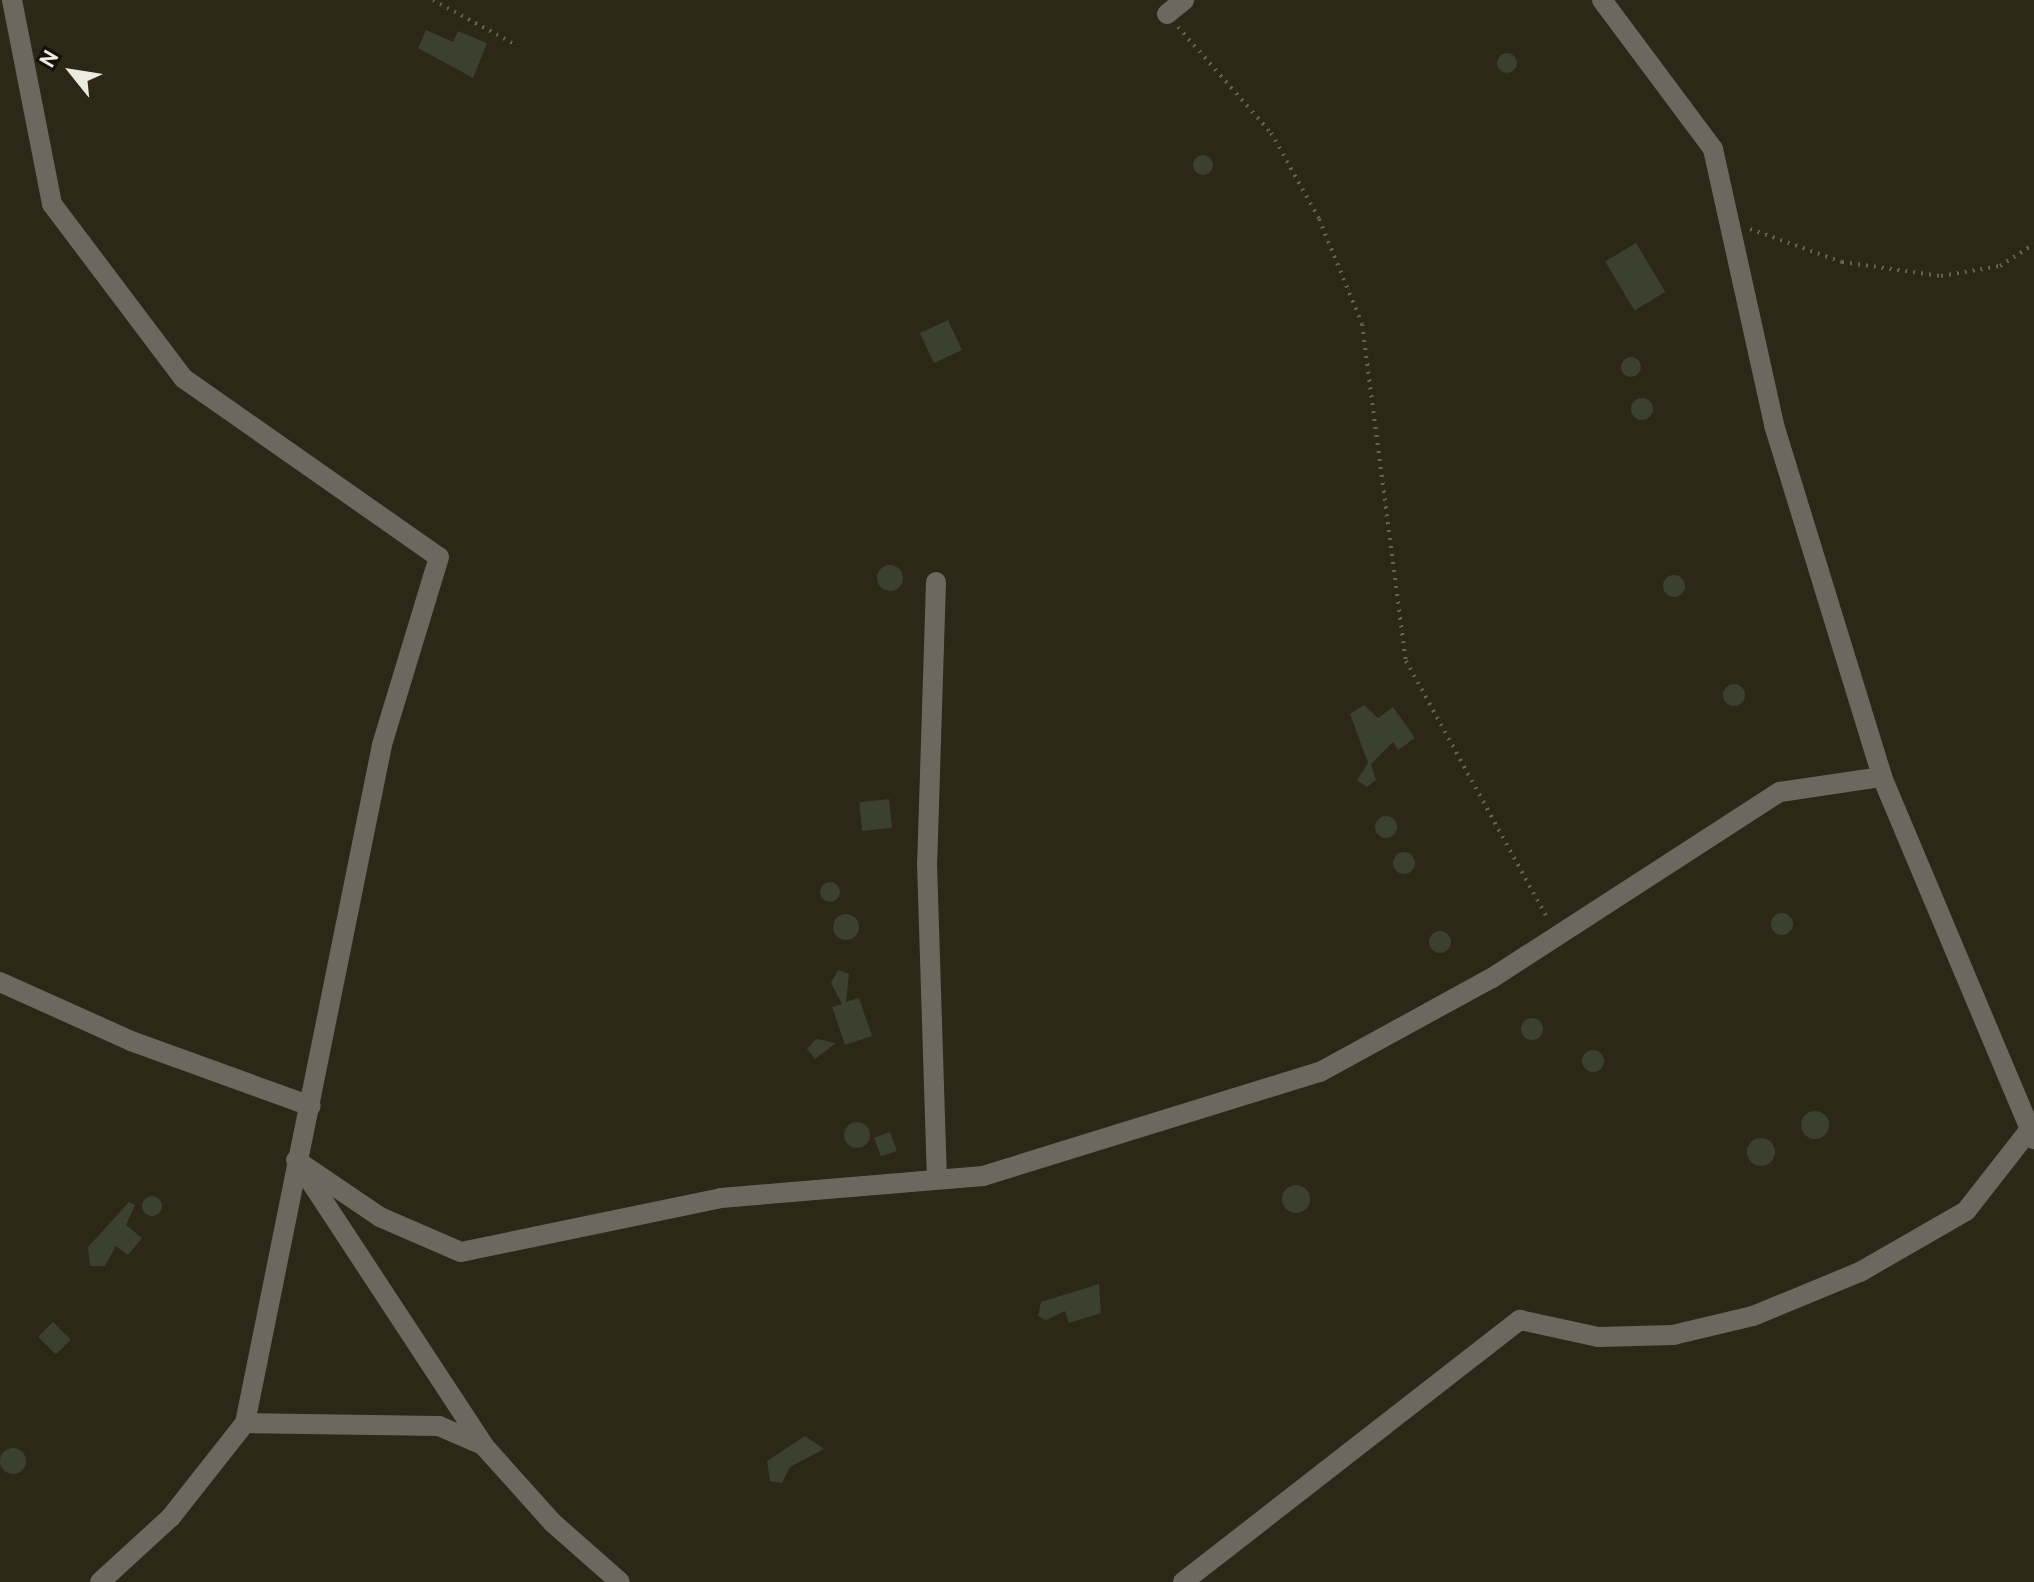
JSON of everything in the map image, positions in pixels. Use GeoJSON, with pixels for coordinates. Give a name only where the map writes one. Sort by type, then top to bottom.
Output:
{"type":"FeatureCollection","features":[{"type":"Feature","properties":{"kind":"street"},"geometry":{"type":"LineString","coordinates":[[12,0],[52,204],[183,378],[439,557],[382,745],[245,1423],[171,1517],[100,1582]]}},
{"type":"Feature","properties":{"kind":"street"},"geometry":{"type":"LineString","coordinates":[[1167,14],[1184,0]]}},
{"type":"Feature","properties":{"kind":"street"},"geometry":{"type":"LineString","coordinates":[[1183,1582],[1520,1320],[1598,1337],[1673,1335],[1753,1316],[1860,1272],[1966,1211],[2032,1134],[1882,777],[1774,425],[1713,149],[1602,0]]}},
{"type":"Feature","properties":{"kind":"street"},"geometry":{"type":"LineString","coordinates":[[936,582],[927,863],[937,1178]]}},
{"type":"Feature","properties":{"kind":"street"},"geometry":{"type":"LineString","coordinates":[[296,1160],[380,1217],[461,1252],[721,1198],[983,1176],[1320,1072],[1557,935],[1780,792],[1882,777]]}},
{"type":"Feature","properties":{"kind":"street"},"geometry":{"type":"LineString","coordinates":[[0,982],[131,1041],[311,1106]]}},
{"type":"Feature","properties":{"kind":"street"},"geometry":{"type":"LineString","coordinates":[[296,1160],[483,1445],[553,1523],[620,1582]]}},
{"type":"Feature","properties":{"kind":"street"},"geometry":{"type":"LineString","coordinates":[[245,1423],[439,1426],[483,1445]]}},
{"type":"Feature","properties":{"kind":"path"},"geometry":{"type":"LineString","coordinates":[[433,0],[514,44]]}},
{"type":"Feature","properties":{"kind":"path"},"geometry":{"type":"LineString","coordinates":[[1167,14],[1271,133],[1319,219],[1362,324],[1406,661],[1557,935]]}},
{"type":"Feature","properties":{"kind":"path"},"geometry":{"type":"LineString","coordinates":[[1729,221],[1842,262],[1941,276],[2000,266],[2034,244]]}},
{"type":"Feature","properties":{"kind":"building"},"geometry":{"type":"Polygon","coordinates":[[[426,30],[453,42],[458,31],[487,43],[473,78],[418,48],[426,30]]]}},
{"type":"Feature","properties":{"kind":"building"},"geometry":{"type":"Polygon","coordinates":[[[1507,53],[1514,56],[1517,63],[1514,70],[1507,73],[1500,70],[1497,63],[1500,56],[1507,53]]]}},
{"type":"Feature","properties":{"kind":"building"},"geometry":{"type":"Polygon","coordinates":[[[1203,155],[1210,158],[1213,165],[1210,172],[1203,175],[1196,172],[1193,165],[1196,158],[1203,155]]]}},
{"type":"Feature","properties":{"kind":"building"},"geometry":{"type":"Polygon","coordinates":[[[1636,243],[1665,292],[1634,310],[1605,262],[1636,243]]]}},
{"type":"Feature","properties":{"kind":"building"},"geometry":{"type":"Polygon","coordinates":[[[948,320],[962,350],[934,363],[920,333],[948,320]]]}},
{"type":"Feature","properties":{"kind":"building"},"geometry":{"type":"Polygon","coordinates":[[[1631,357],[1638,360],[1641,367],[1638,374],[1631,377],[1624,374],[1621,367],[1624,360],[1631,357]]]}},
{"type":"Feature","properties":{"kind":"building"},"geometry":{"type":"Polygon","coordinates":[[[1642,398],[1650,401],[1653,409],[1650,417],[1642,420],[1634,417],[1631,409],[1634,401],[1642,398]]]}},
{"type":"Feature","properties":{"kind":"building"},"geometry":{"type":"Polygon","coordinates":[[[890,565],[899,569],[903,578],[899,587],[890,591],[881,587],[877,578],[881,569],[890,565]]]}},
{"type":"Feature","properties":{"kind":"building"},"geometry":{"type":"Polygon","coordinates":[[[1674,575],[1682,578],[1685,586],[1682,594],[1674,597],[1666,594],[1663,586],[1666,578],[1674,575]]]}},
{"type":"Feature","properties":{"kind":"building"},"geometry":{"type":"Polygon","coordinates":[[[1734,684],[1742,687],[1745,695],[1742,703],[1734,706],[1726,703],[1723,695],[1726,687],[1734,684]]]}},
{"type":"Feature","properties":{"kind":"building"},"geometry":{"type":"Polygon","coordinates":[[[1364,705],[1378,718],[1393,707],[1415,738],[1398,750],[1393,742],[1371,764],[1376,780],[1367,787],[1357,780],[1368,763],[1350,714],[1364,705]]]}},
{"type":"Feature","properties":{"kind":"building"},"geometry":{"type":"Polygon","coordinates":[[[889,799],[892,828],[862,831],[859,802],[889,799]]]}},
{"type":"Feature","properties":{"kind":"building"},"geometry":{"type":"Polygon","coordinates":[[[1382,816],[1390,816],[1397,827],[1390,838],[1382,838],[1375,831],[1375,823],[1382,816]]]}},
{"type":"Feature","properties":{"kind":"building"},"geometry":{"type":"Polygon","coordinates":[[[1400,852],[1408,852],[1415,863],[1408,874],[1400,874],[1393,867],[1393,859],[1400,852]]]}},
{"type":"Feature","properties":{"kind":"building"},"geometry":{"type":"Polygon","coordinates":[[[830,882],[837,885],[840,892],[837,899],[830,902],[823,899],[820,892],[823,885],[830,882]]]}},
{"type":"Feature","properties":{"kind":"building"},"geometry":{"type":"Polygon","coordinates":[[[1782,913],[1790,916],[1793,924],[1790,932],[1782,935],[1774,932],[1771,924],[1774,916],[1782,913]]]}},
{"type":"Feature","properties":{"kind":"building"},"geometry":{"type":"Polygon","coordinates":[[[846,914],[855,918],[859,927],[855,936],[846,940],[837,936],[833,927],[837,918],[846,914]]]}},
{"type":"Feature","properties":{"kind":"building"},"geometry":{"type":"Polygon","coordinates":[[[1440,931],[1448,934],[1451,942],[1448,950],[1440,953],[1432,950],[1429,942],[1432,934],[1440,931]]]}},
{"type":"Feature","properties":{"kind":"building"},"geometry":{"type":"Polygon","coordinates":[[[838,970],[849,974],[846,1002],[859,998],[872,1036],[845,1045],[832,1007],[842,1004],[831,983],[838,970]]]}},
{"type":"Feature","properties":{"kind":"building"},"geometry":{"type":"Polygon","coordinates":[[[1532,1018],[1540,1021],[1543,1029],[1540,1037],[1532,1040],[1524,1037],[1521,1029],[1524,1021],[1532,1018]]]}},
{"type":"Feature","properties":{"kind":"building"},"geometry":{"type":"Polygon","coordinates":[[[815,1040],[836,1043],[815,1059],[807,1049],[815,1040]]]}},
{"type":"Feature","properties":{"kind":"building"},"geometry":{"type":"Polygon","coordinates":[[[1593,1050],[1601,1053],[1604,1061],[1601,1069],[1593,1072],[1585,1069],[1582,1061],[1585,1053],[1593,1050]]]}},
{"type":"Feature","properties":{"kind":"building"},"geometry":{"type":"Polygon","coordinates":[[[1815,1111],[1825,1115],[1829,1125],[1825,1135],[1815,1139],[1805,1135],[1801,1125],[1805,1115],[1815,1111]]]}},
{"type":"Feature","properties":{"kind":"building"},"geometry":{"type":"Polygon","coordinates":[[[857,1122],[866,1126],[870,1135],[866,1144],[857,1148],[848,1144],[844,1135],[848,1126],[857,1122]]]}},
{"type":"Feature","properties":{"kind":"building"},"geometry":{"type":"Polygon","coordinates":[[[890,1132],[897,1151],[881,1157],[874,1138],[890,1132]]]}},
{"type":"Feature","properties":{"kind":"building"},"geometry":{"type":"Polygon","coordinates":[[[1761,1138],[1771,1142],[1775,1152],[1771,1162],[1761,1166],[1751,1162],[1747,1152],[1751,1142],[1761,1138]]]}},
{"type":"Feature","properties":{"kind":"building"},"geometry":{"type":"Polygon","coordinates":[[[1296,1185],[1306,1189],[1310,1199],[1306,1209],[1296,1213],[1286,1209],[1282,1199],[1286,1189],[1296,1185]]]}},
{"type":"Feature","properties":{"kind":"building"},"geometry":{"type":"Polygon","coordinates":[[[152,1196],[159,1199],[162,1206],[159,1213],[152,1216],[145,1213],[142,1206],[145,1199],[152,1196]]]}},
{"type":"Feature","properties":{"kind":"building"},"geometry":{"type":"Polygon","coordinates":[[[129,1202],[135,1205],[126,1225],[142,1238],[128,1255],[116,1246],[105,1266],[90,1266],[88,1247],[129,1202]]]}},
{"type":"Feature","properties":{"kind":"building"},"geometry":{"type":"Polygon","coordinates":[[[1099,1284],[1101,1313],[1069,1323],[1065,1311],[1046,1320],[1038,1316],[1041,1302],[1099,1284]]]}},
{"type":"Feature","properties":{"kind":"building"},"geometry":{"type":"Polygon","coordinates":[[[53,1322],[71,1340],[56,1355],[38,1337],[53,1322]]]}},
{"type":"Feature","properties":{"kind":"building"},"geometry":{"type":"Polygon","coordinates":[[[805,1436],[824,1449],[790,1467],[782,1483],[770,1481],[767,1461],[805,1436]]]}},
{"type":"Feature","properties":{"kind":"building"},"geometry":{"type":"Polygon","coordinates":[[[13,1448],[22,1452],[26,1461],[22,1470],[13,1474],[4,1470],[0,1461],[4,1452],[13,1448]]]}}]}
